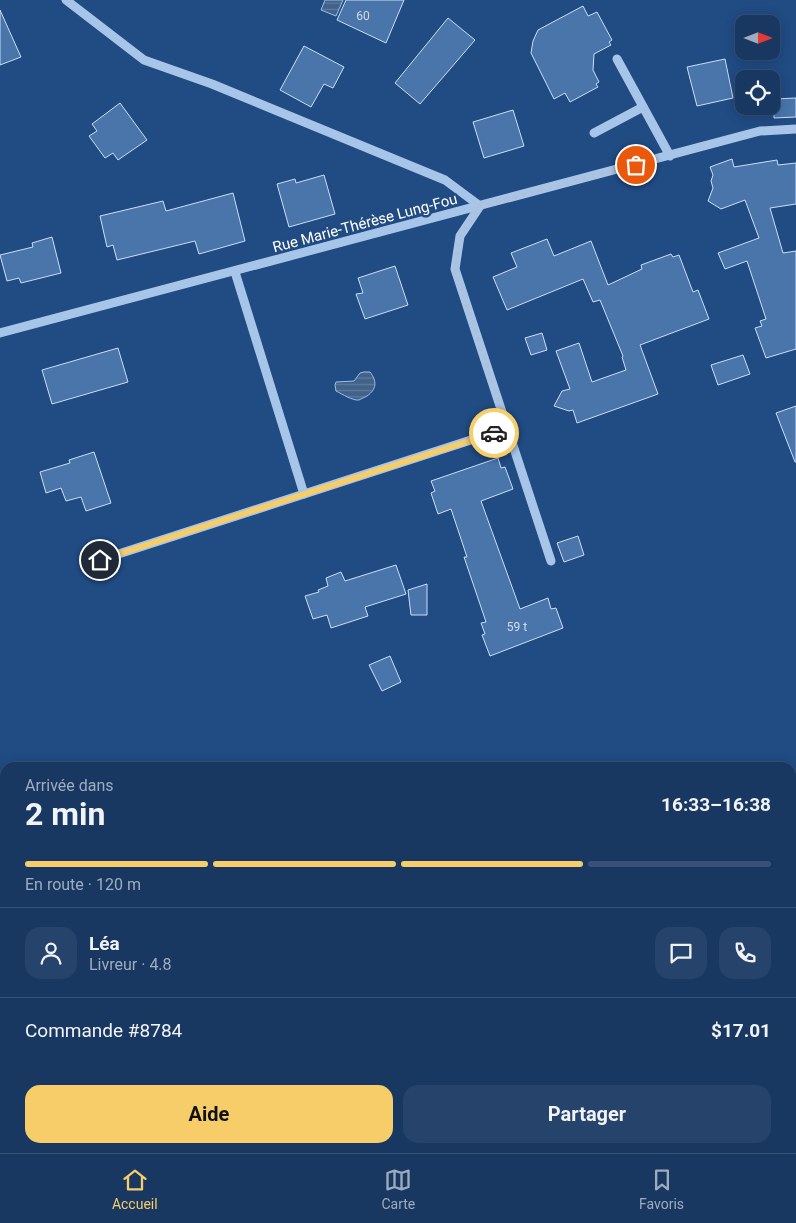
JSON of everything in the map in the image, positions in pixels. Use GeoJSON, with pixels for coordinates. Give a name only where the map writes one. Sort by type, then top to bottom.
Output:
{"type":"FeatureCollection","features":[{"type":"Feature","properties":{"kind":"street"},"geometry":{"type":"LineString","coordinates":[[66,0],[144,60],[212,84],[445,180],[480,206],[460,236],[455,269],[551,561]]}},
{"type":"Feature","properties":{"kind":"street"},"geometry":{"type":"LineString","coordinates":[[617,58],[670,156]]}},
{"type":"Feature","properties":{"kind":"street"},"geometry":{"type":"LineString","coordinates":[[594,133],[643,107]]}},
{"type":"Feature","properties":{"kind":"street","name":"Rue Marie-Thérèse Lung-Fou"},"geometry":{"type":"LineString","coordinates":[[0,333],[760,131],[796,129]]}},
{"type":"Feature","properties":{"kind":"street"},"geometry":{"type":"LineString","coordinates":[[235,272],[304,494]]}},
{"type":"Feature","properties":{"kind":"street"},"geometry":{"type":"LineString","coordinates":[[100,560],[508,428]]}},
{"type":"Feature","properties":{"kind":"water"},"geometry":{"type":"Polygon","coordinates":[[[325,0],[343,0],[336,16],[321,10],[325,0]]]}},
{"type":"Feature","properties":{"kind":"water"},"geometry":{"type":"Polygon","coordinates":[[[370,372],[375,382],[373,391],[367,396],[357,400],[336,391],[336,382],[354,381],[360,373],[370,372]]]}},
{"type":"Feature","properties":{"kind":"building"},"geometry":{"type":"Polygon","coordinates":[[[346,0],[404,0],[386,43],[337,20],[346,0]]]}},
{"type":"Feature","properties":{"kind":"building"},"geometry":{"type":"Polygon","coordinates":[[[583,6],[588,16],[597,12],[612,40],[609,42],[611,45],[594,54],[593,70],[599,82],[596,84],[598,87],[570,102],[565,93],[554,99],[531,53],[533,41],[538,30],[583,6]]]}},
{"type":"Feature","properties":{"kind":"building"},"geometry":{"type":"Polygon","coordinates":[[[0,10],[21,57],[0,65],[0,10]]]}},
{"type":"Feature","properties":{"kind":"building"},"geometry":{"type":"Polygon","coordinates":[[[448,18],[475,40],[420,104],[395,83],[448,18]]]}},
{"type":"Feature","properties":{"kind":"building"},"geometry":{"type":"Polygon","coordinates":[[[304,46],[344,67],[333,88],[324,84],[311,107],[280,90],[304,46]]]}},
{"type":"Feature","properties":{"kind":"building"},"geometry":{"type":"Polygon","coordinates":[[[725,59],[733,98],[697,106],[687,67],[725,59]]]}},
{"type":"Feature","properties":{"kind":"building"},"geometry":{"type":"Polygon","coordinates":[[[796,98],[796,117],[774,118],[774,115],[780,115],[780,99],[796,98]]]}},
{"type":"Feature","properties":{"kind":"building"},"geometry":{"type":"Polygon","coordinates":[[[120,103],[147,140],[118,160],[113,153],[105,158],[89,136],[97,131],[92,124],[120,103]]]}},
{"type":"Feature","properties":{"kind":"building"},"geometry":{"type":"Polygon","coordinates":[[[513,110],[524,146],[484,158],[473,122],[513,110]]]}},
{"type":"Feature","properties":{"kind":"building"},"geometry":{"type":"Polygon","coordinates":[[[732,159],[734,167],[777,160],[778,165],[796,163],[796,204],[770,208],[783,253],[796,251],[796,349],[766,358],[755,328],[762,326],[760,321],[766,319],[747,261],[725,269],[718,253],[759,238],[745,200],[721,209],[708,201],[713,188],[711,181],[713,175],[710,167],[732,159]]]}},
{"type":"Feature","properties":{"kind":"building"},"geometry":{"type":"Polygon","coordinates":[[[324,175],[335,214],[289,227],[277,184],[295,179],[296,183],[324,175]]]}},
{"type":"Feature","properties":{"kind":"building"},"geometry":{"type":"Polygon","coordinates":[[[233,193],[245,241],[199,254],[195,241],[117,260],[113,245],[107,247],[100,216],[163,201],[166,211],[233,193]]]}},
{"type":"Feature","properties":{"kind":"building"},"geometry":{"type":"Polygon","coordinates":[[[52,237],[61,273],[21,283],[19,278],[7,281],[0,255],[33,247],[32,243],[52,237]]]}},
{"type":"Feature","properties":{"kind":"building"},"geometry":{"type":"Polygon","coordinates":[[[547,239],[554,256],[591,241],[608,285],[642,269],[641,265],[671,254],[673,257],[679,255],[693,292],[698,290],[709,319],[640,345],[658,394],[577,423],[573,410],[569,411],[554,406],[562,391],[570,389],[556,351],[579,343],[592,382],[626,370],[623,356],[600,300],[593,302],[583,279],[507,310],[493,277],[517,267],[511,253],[547,239]]]}},
{"type":"Feature","properties":{"kind":"building"},"geometry":{"type":"Polygon","coordinates":[[[395,266],[408,305],[365,319],[356,294],[363,293],[358,278],[395,266]]]}},
{"type":"Feature","properties":{"kind":"building"},"geometry":{"type":"Polygon","coordinates":[[[542,333],[547,350],[531,355],[525,338],[542,333]]]}},
{"type":"Feature","properties":{"kind":"building"},"geometry":{"type":"Polygon","coordinates":[[[118,348],[128,382],[52,404],[42,370],[118,348]]]}},
{"type":"Feature","properties":{"kind":"building"},"geometry":{"type":"Polygon","coordinates":[[[743,355],[750,374],[718,385],[711,365],[743,355]]]}},
{"type":"Feature","properties":{"kind":"building"},"geometry":{"type":"Polygon","coordinates":[[[796,406],[796,462],[795,462],[776,413],[796,406]]]}},
{"type":"Feature","properties":{"kind":"building"},"geometry":{"type":"Polygon","coordinates":[[[94,452],[111,503],[86,511],[81,497],[66,501],[61,488],[46,493],[40,472],[70,463],[69,460],[94,452]]]}},
{"type":"Feature","properties":{"kind":"building"},"geometry":{"type":"Polygon","coordinates":[[[498,458],[501,468],[505,467],[513,489],[481,501],[520,609],[548,598],[551,609],[556,608],[563,628],[490,656],[482,635],[485,634],[481,623],[486,622],[464,557],[467,557],[451,509],[438,514],[431,493],[435,491],[431,481],[498,458]]]}},
{"type":"Feature","properties":{"kind":"building"},"geometry":{"type":"Polygon","coordinates":[[[578,536],[584,555],[564,562],[557,543],[578,536]]]}},
{"type":"Feature","properties":{"kind":"building"},"geometry":{"type":"Polygon","coordinates":[[[396,565],[406,594],[365,607],[368,616],[331,628],[327,615],[313,619],[305,596],[319,592],[318,590],[328,586],[326,578],[341,572],[345,581],[396,565]]]}},
{"type":"Feature","properties":{"kind":"building"},"geometry":{"type":"Polygon","coordinates":[[[427,584],[427,615],[411,615],[408,590],[427,584]]]}},
{"type":"Feature","properties":{"kind":"building"},"geometry":{"type":"Polygon","coordinates":[[[390,656],[401,682],[382,691],[369,665],[390,656]]]}},
{"type":"Feature","properties":{"kind":"way so far"},"geometry":{"type":"LineString","coordinates":[[494,433],[508,428],[455,269],[460,236],[480,206],[636,165]]}},
{"type":"Feature","properties":{"kind":"route"},"geometry":{"type":"LineString","coordinates":[[100,560],[494,433]]}}]}
